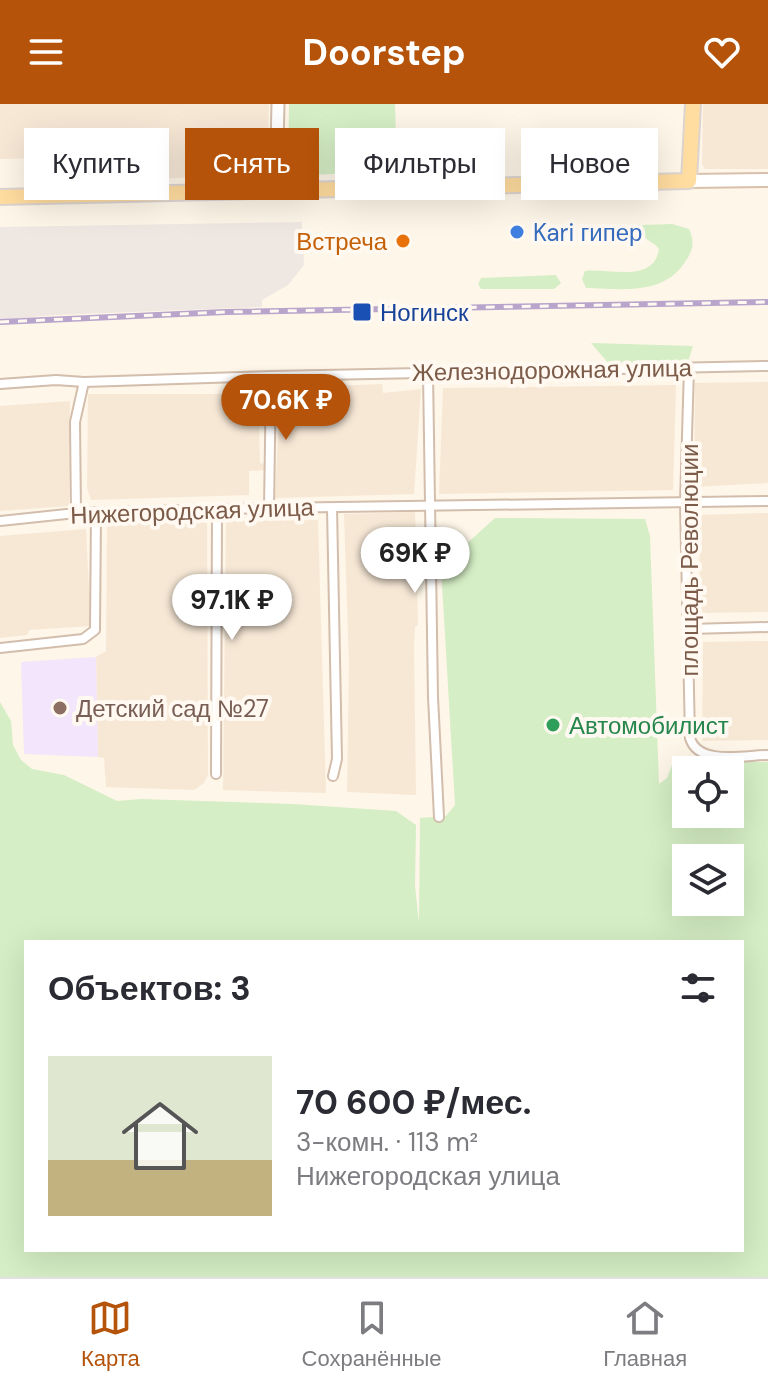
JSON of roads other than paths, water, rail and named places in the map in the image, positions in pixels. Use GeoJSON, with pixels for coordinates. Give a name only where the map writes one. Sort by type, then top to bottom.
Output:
{"type":"FeatureCollection","features":[{"type":"Feature","properties":{"kind":"main road"},"geometry":{"type":"LineString","coordinates":[[689,181],[693,104]]}},
{"type":"Feature","properties":{"kind":"main road"},"geometry":{"type":"LineString","coordinates":[[319,188],[768,180]]}},
{"type":"Feature","properties":{"kind":"main road"},"geometry":{"type":"LineString","coordinates":[[0,197],[185,192]]}},
{"type":"Feature","properties":{"kind":"street"},"geometry":{"type":"LineString","coordinates":[[277,128],[278,104]]}},
{"type":"Feature","properties":{"kind":"street","name":"Железнодорожная улица"},"geometry":{"type":"LineString","coordinates":[[0,384],[56,380],[84,382],[768,366]]}},
{"type":"Feature","properties":{"kind":"street","name":"площадь Революции"},"geometry":{"type":"LineString","coordinates":[[689,368],[685,503],[690,738],[697,750],[712,756],[768,755]]}},
{"type":"Feature","properties":{"kind":"street"},"geometry":{"type":"LineString","coordinates":[[428,373],[433,697],[439,817]]}},
{"type":"Feature","properties":{"kind":"street"},"geometry":{"type":"LineString","coordinates":[[269,508],[271,376]]}},
{"type":"Feature","properties":{"kind":"street"},"geometry":{"type":"LineString","coordinates":[[76,513],[75,422],[84,382]]}},
{"type":"Feature","properties":{"kind":"street","name":"Нижегородская улица"},"geometry":{"type":"LineString","coordinates":[[0,521],[76,513],[768,501]]}},
{"type":"Feature","properties":{"kind":"street"},"geometry":{"type":"LineString","coordinates":[[332,508],[337,759],[333,776]]}},
{"type":"Feature","properties":{"kind":"street"},"geometry":{"type":"LineString","coordinates":[[216,774],[217,510]]}},
{"type":"Feature","properties":{"kind":"street"},"geometry":{"type":"LineString","coordinates":[[0,648],[83,639],[92,635],[97,625],[96,513]]}},
{"type":"Feature","properties":{"kind":"street"},"geometry":{"type":"LineString","coordinates":[[689,629],[768,627]]}},
{"type":"Feature","properties":{"kind":"railway"},"geometry":{"type":"LineString","coordinates":[[0,322],[225,312],[768,302]]}},
{"type":"Feature","properties":{"kind":"place","name":"Kari гипер"},"geometry":{"type":"Point","coordinates":[517,232]}},
{"type":"Feature","properties":{"kind":"place","name":"Встреча"},"geometry":{"type":"Point","coordinates":[403,241]}},
{"type":"Feature","properties":{"kind":"place","name":"Ногинск"},"geometry":{"type":"Point","coordinates":[362,312]}},
{"type":"Feature","properties":{"kind":"place","name":"Детский сад №27"},"geometry":{"type":"Point","coordinates":[60,708]}},
{"type":"Feature","properties":{"kind":"place","name":"Автомобилист"},"geometry":{"type":"Point","coordinates":[553,725]}}]}
